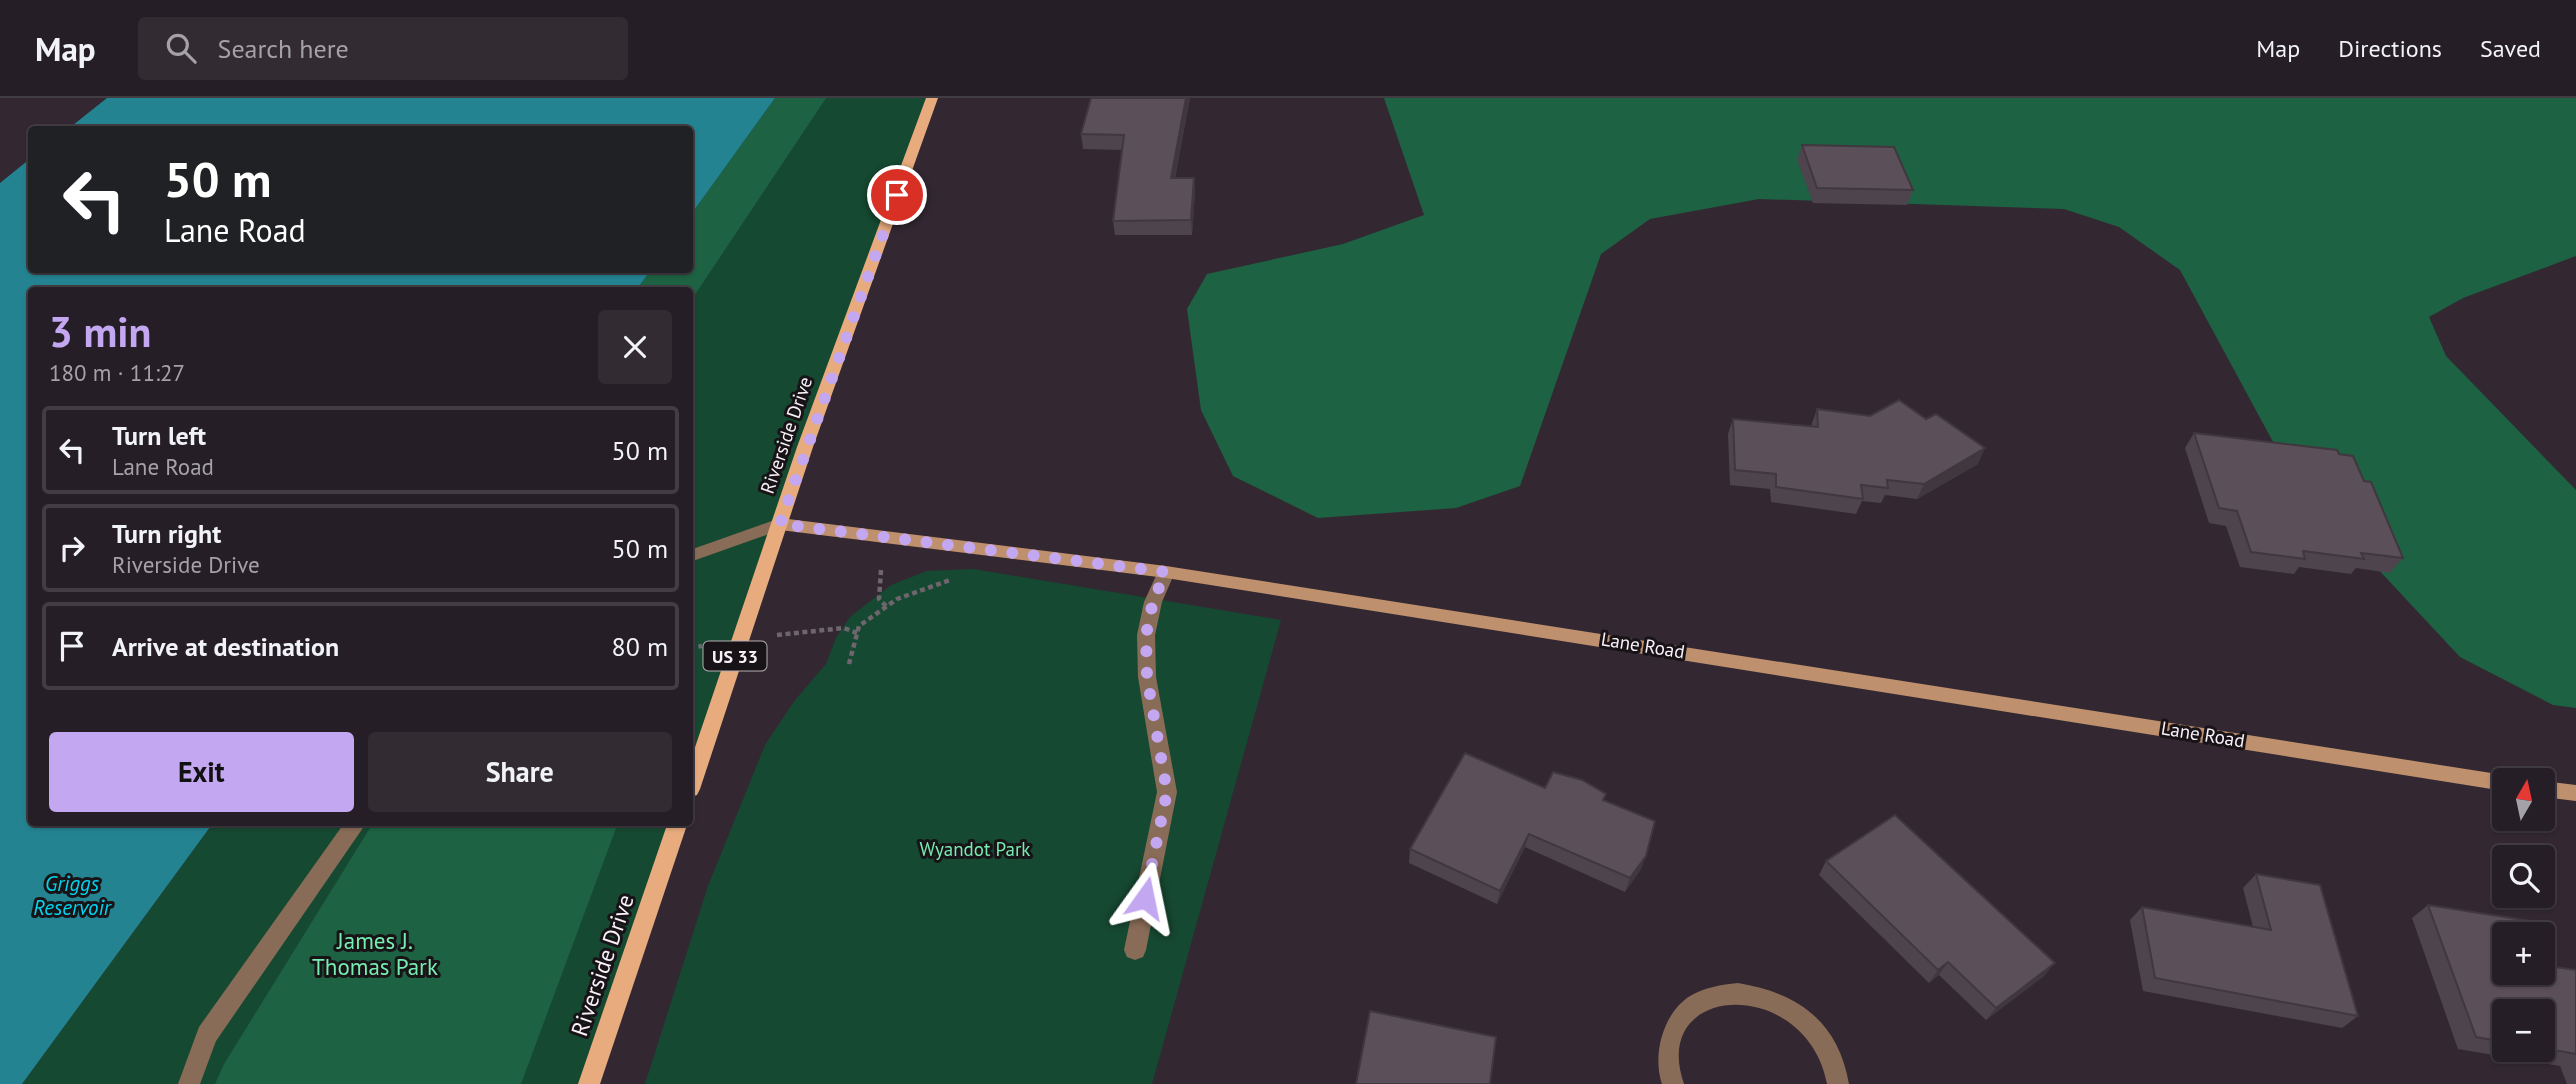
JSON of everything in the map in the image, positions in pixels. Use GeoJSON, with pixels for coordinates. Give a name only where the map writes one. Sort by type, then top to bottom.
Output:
{"type":"FeatureCollection","features":[{"type":"Feature","properties":{"kind":"main road","name":"Riverside Drive"},"geometry":{"type":"LineString","coordinates":[[693,780],[780,524],[932,98]]}},
{"type":"Feature","properties":{"kind":"main road","name":"Riverside Drive"},"geometry":{"type":"LineString","coordinates":[[589,1084],[677,826]]}},
{"type":"Feature","properties":{"kind":"street"},"geometry":{"type":"LineString","coordinates":[[693,555],[780,524]]}},
{"type":"Feature","properties":{"kind":"street","name":"Lane Road"},"geometry":{"type":"LineString","coordinates":[[780,524],[1166,572],[2492,781]]}},
{"type":"Feature","properties":{"kind":"street"},"geometry":{"type":"LineString","coordinates":[[1135,950],[1167,792],[1147,677],[1146,635],[1153,601],[1166,572]]}},
{"type":"Feature","properties":{"kind":"street"},"geometry":{"type":"LineString","coordinates":[[2555,790],[2576,793]]}},
{"type":"Feature","properties":{"kind":"street"},"geometry":{"type":"LineString","coordinates":[[189,1084],[206,1035],[354,826]]}},
{"type":"Feature","properties":{"kind":"street"},"geometry":{"type":"LineString","coordinates":[[1673,1084],[1668,1051],[1675,1026],[1691,1007],[1714,995],[1741,992],[1770,999],[1797,1013],[1819,1035],[1834,1063],[1838,1084]]}},
{"type":"Feature","properties":{"kind":"path"},"geometry":{"type":"LineString","coordinates":[[849,664],[859,626],[897,599],[956,578]]}},
{"type":"Feature","properties":{"kind":"path"},"geometry":{"type":"LineString","coordinates":[[878,599],[886,606]]}},
{"type":"Feature","properties":{"kind":"path"},"geometry":{"type":"LineString","coordinates":[[844,628],[857,633]]}},
{"type":"Feature","properties":{"kind":"green space"},"geometry":{"type":"Polygon","coordinates":[[[775,98],[936,98],[780,524],[693,780],[693,287],[638,287],[649,273],[693,273],[693,212],[775,98]]]}},
{"type":"Feature","properties":{"kind":"green space"},"geometry":{"type":"Polygon","coordinates":[[[775,98],[826,98],[693,298],[693,287],[638,287],[649,273],[693,273],[693,212],[775,98]]]}},
{"type":"Feature","properties":{"kind":"green space"},"geometry":{"type":"Polygon","coordinates":[[[1384,98],[2576,98],[2576,256],[2463,298],[2429,317],[2446,356],[2576,490],[2576,708],[2553,705],[2460,657],[2292,477],[2180,270],[2119,227],[2064,209],[1759,199],[1650,219],[1601,254],[1520,486],[1456,508],[1318,518],[1233,476],[1201,410],[1187,309],[1207,274],[1343,244],[1424,215],[1384,98]]]}},
{"type":"Feature","properties":{"kind":"green space","name":"Wyandot Park"},"geometry":{"type":"Polygon","coordinates":[[[973,569],[1281,620],[1152,1084],[645,1084],[708,886],[765,745],[795,700],[826,664],[836,638],[850,617],[891,585],[927,571],[973,569]]]}},
{"type":"Feature","properties":{"kind":"green space","name":"James J. Thomas Park"},"geometry":{"type":"Polygon","coordinates":[[[211,826],[677,826],[589,1084],[22,1084],[211,826]]]}},
{"type":"Feature","properties":{"kind":"green space"},"geometry":{"type":"Polygon","coordinates":[[[371,826],[617,826],[521,1084],[215,1084],[224,1064],[371,826]]]}},
{"type":"Feature","properties":{"kind":"water"},"geometry":{"type":"Polygon","coordinates":[[[107,98],[775,98],[693,212],[693,126],[72,126],[107,98]]]}},
{"type":"Feature","properties":{"kind":"water","name":"Griggs Reservoir"},"geometry":{"type":"Polygon","coordinates":[[[28,160],[28,273],[649,273],[638,287],[28,287],[28,826],[211,826],[22,1084],[0,1084],[0,183],[28,160]]]}},
{"type":"Feature","properties":{"kind":"building"},"geometry":{"type":"Polygon","coordinates":[[[1091,98],[1186,98],[1171,178],[1194,178],[1191,220],[1113,221],[1124,135],[1081,134],[1091,98]]]}},
{"type":"Feature","properties":{"kind":"building"},"geometry":{"type":"Polygon","coordinates":[[[1802,145],[1894,147],[1913,190],[1817,188],[1802,145]]]}},
{"type":"Feature","properties":{"kind":"building"},"geometry":{"type":"Polygon","coordinates":[[[1899,400],[1926,419],[1936,414],[1985,448],[1924,484],[1887,480],[1888,488],[1861,485],[1863,499],[1776,487],[1776,474],[1735,470],[1733,419],[1818,427],[1817,409],[1870,416],[1899,400]]]}},
{"type":"Feature","properties":{"kind":"building"},"geometry":{"type":"Polygon","coordinates":[[[2194,433],[2337,450],[2339,454],[2353,456],[2364,481],[2371,482],[2403,558],[2361,553],[2364,559],[2303,551],[2305,559],[2251,552],[2237,511],[2219,508],[2194,433]]]}},
{"type":"Feature","properties":{"kind":"building"},"geometry":{"type":"Polygon","coordinates":[[[1465,753],[1545,788],[1553,772],[1582,780],[1606,794],[1603,800],[1655,821],[1646,856],[1630,878],[1529,834],[1500,891],[1410,849],[1465,753]]]}},
{"type":"Feature","properties":{"kind":"building"},"geometry":{"type":"Polygon","coordinates":[[[1895,815],[2055,963],[1996,1008],[1948,962],[1938,970],[1826,861],[1895,815]]]}},
{"type":"Feature","properties":{"kind":"building"},"geometry":{"type":"Polygon","coordinates":[[[2256,874],[2320,885],[2358,1016],[2155,978],[2142,907],[2271,930],[2256,874]]]}},
{"type":"Feature","properties":{"kind":"building"},"geometry":{"type":"Polygon","coordinates":[[[2428,905],[2530,921],[2492,922],[2492,985],[2555,985],[2555,967],[2576,970],[2576,1054],[2555,1050],[2555,999],[2492,999],[2492,1040],[2476,1037],[2428,905]]]}},
{"type":"Feature","properties":{"kind":"building"},"geometry":{"type":"Polygon","coordinates":[[[1370,1011],[1496,1037],[1490,1084],[1356,1084],[1370,1011]]]}},
{"type":"Feature","properties":{"kind":"route"},"geometry":{"type":"LineString","coordinates":[[897,195],[780,524],[1166,572],[1153,601],[1146,635],[1147,677],[1167,792],[1145,898]]}}]}
